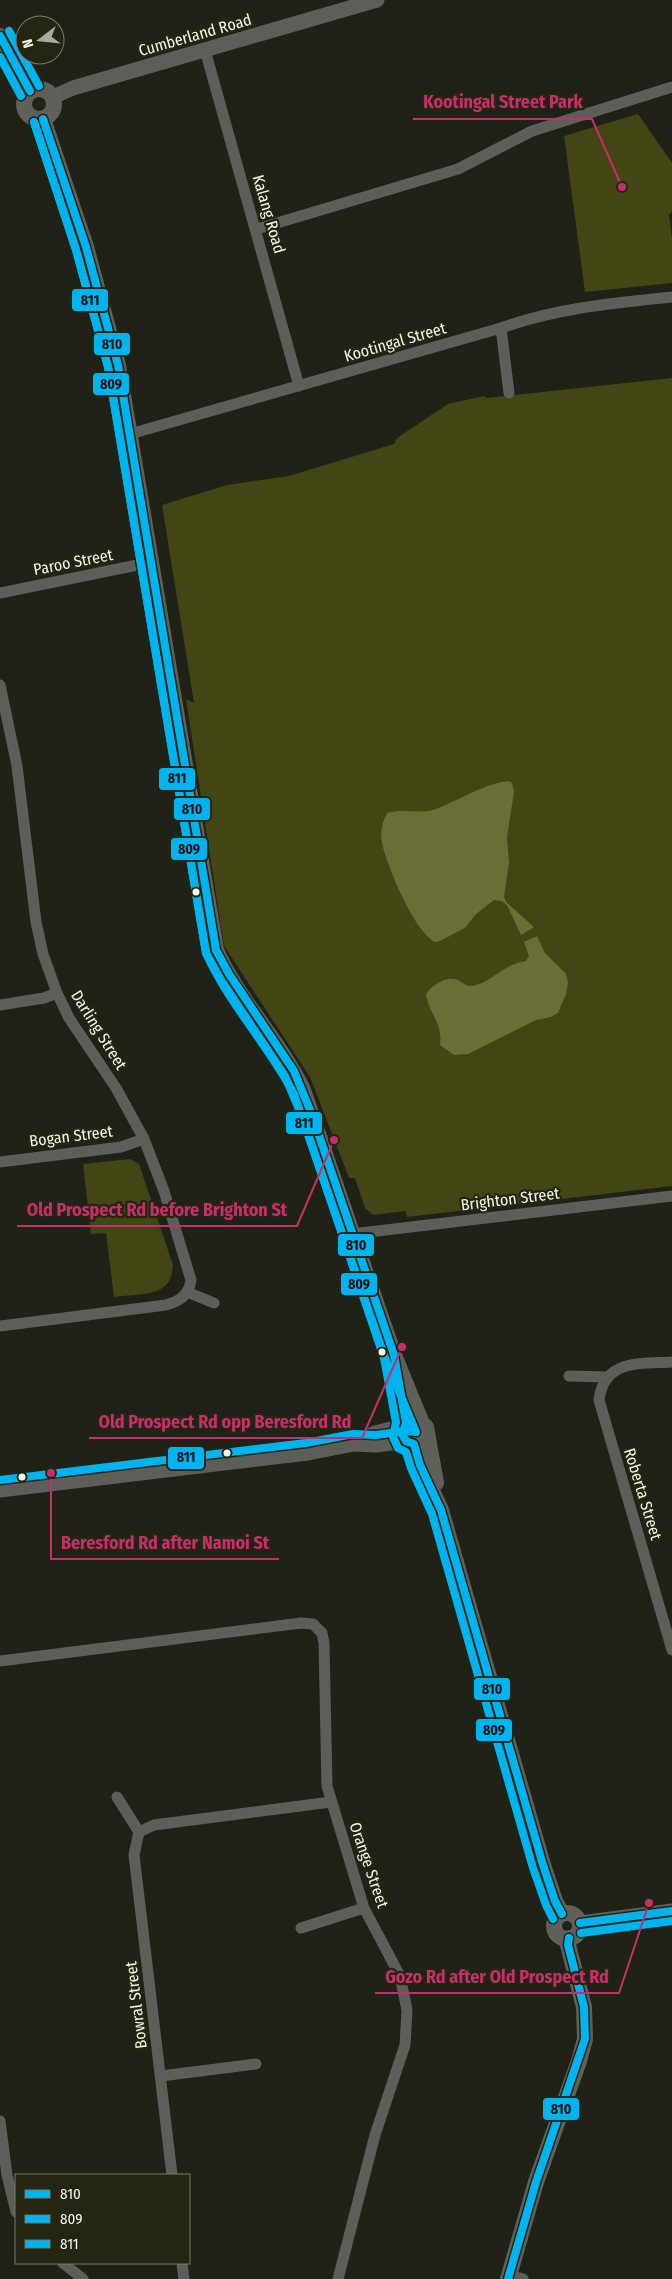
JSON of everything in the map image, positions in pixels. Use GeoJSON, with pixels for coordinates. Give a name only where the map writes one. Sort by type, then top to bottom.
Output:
{"type":"FeatureCollection","features":[{"type":"Feature","properties":{"kind":"main road"},"geometry":{"type":"LineString","coordinates":[[0,36],[30,91]]}},
{"type":"Feature","properties":{"kind":"main road"},"geometry":{"type":"LineString","coordinates":[[40,88],[46,90],[53,97],[54,108],[48,117],[44,119],[32,118],[25,111],[24,100],[30,91],[40,88]]}},
{"type":"Feature","properties":{"kind":"main road"},"geometry":{"type":"LineString","coordinates":[[44,119],[70,195],[112,339],[152,562],[216,950],[228,974],[284,1056],[303,1090],[394,1355],[420,1465],[441,1510],[543,1865],[555,1901],[562,1914]]}},
{"type":"Feature","properties":{"kind":"main road"},"geometry":{"type":"LineString","coordinates":[[562,1914],[572,1914],[580,1923],[577,1933],[569,1938],[560,1936],[555,1929],[556,1920],[562,1914]]}},
{"type":"Feature","properties":{"kind":"main road"},"geometry":{"type":"LineString","coordinates":[[514,2278],[525,2217],[585,2039],[584,2006],[568,1945],[569,1938]]}},
{"type":"Feature","properties":{"kind":"street","name":"Cumberland Road"},"geometry":{"type":"LineString","coordinates":[[53,97],[73,88],[377,0]]}},
{"type":"Feature","properties":{"kind":"street","name":"Kalang Road"},"geometry":{"type":"LineString","coordinates":[[205,50],[300,386]]}},
{"type":"Feature","properties":{"kind":"street"},"geometry":{"type":"LineString","coordinates":[[257,229],[458,169],[532,131],[672,87]]}},
{"type":"Feature","properties":{"kind":"street","name":"Kootingal Street"},"geometry":{"type":"LineString","coordinates":[[130,434],[534,317],[587,306],[672,297]]}},
{"type":"Feature","properties":{"kind":"street"},"geometry":{"type":"LineString","coordinates":[[501,328],[509,393]]}},
{"type":"Feature","properties":{"kind":"street","name":"Paroo Street"},"geometry":{"type":"LineString","coordinates":[[0,593],[152,562]]}},
{"type":"Feature","properties":{"kind":"street","name":"Darling Street"},"geometry":{"type":"LineString","coordinates":[[0,685],[17,766],[37,930],[43,954],[57,993],[69,1018],[116,1088],[144,1139],[164,1191],[191,1276],[191,1283],[187,1292]]}},
{"type":"Feature","properties":{"kind":"street"},"geometry":{"type":"LineString","coordinates":[[0,1005],[44,998],[57,993]]}},
{"type":"Feature","properties":{"kind":"street","name":"Bogan Street"},"geometry":{"type":"LineString","coordinates":[[0,1162],[126,1146],[144,1139]]}},
{"type":"Feature","properties":{"kind":"street","name":"Brighton Street"},"geometry":{"type":"LineString","coordinates":[[352,1234],[672,1196]]}},
{"type":"Feature","properties":{"kind":"street"},"geometry":{"type":"LineString","coordinates":[[0,1326],[166,1305],[178,1301],[187,1292],[214,1303]]}},
{"type":"Feature","properties":{"kind":"street"},"geometry":{"type":"LineString","coordinates":[[569,1376],[608,1377],[626,1366],[672,1362]]}},
{"type":"Feature","properties":{"kind":"street","name":"Roberta Street"},"geometry":{"type":"LineString","coordinates":[[608,1377],[600,1392],[600,1408],[672,1650]]}},
{"type":"Feature","properties":{"kind":"street"},"geometry":{"type":"LineString","coordinates":[[0,1490],[308,1453],[354,1444],[376,1445],[413,1432]]}},
{"type":"Feature","properties":{"kind":"street","name":"Orange Street"},"geometry":{"type":"LineString","coordinates":[[0,1661],[302,1623],[320,1624],[324,1643],[325,1774],[331,1802],[364,1908],[400,1976],[407,2010],[405,2045],[375,2135],[338,2279]]}},
{"type":"Feature","properties":{"kind":"street"},"geometry":{"type":"LineString","coordinates":[[117,1797],[139,1832],[154,1825],[331,1802]]}},
{"type":"Feature","properties":{"kind":"street","name":"Bowral Street"},"geometry":{"type":"LineString","coordinates":[[139,1832],[134,1855],[172,2174]]}},
{"type":"Feature","properties":{"kind":"street"},"geometry":{"type":"LineString","coordinates":[[301,1928],[364,1908]]}},
{"type":"Feature","properties":{"kind":"street"},"geometry":{"type":"LineString","coordinates":[[580,1923],[672,1912]]}},
{"type":"Feature","properties":{"kind":"street"},"geometry":{"type":"LineString","coordinates":[[161,2076],[256,2064]]}},
{"type":"Feature","properties":{"kind":"street"},"geometry":{"type":"LineString","coordinates":[[0,2120],[6,2175],[15,2208]]}},
{"type":"Feature","properties":{"kind":"street"},"geometry":{"type":"LineString","coordinates":[[64,2264],[83,2279]]}},
{"type":"Feature","properties":{"kind":"street"},"geometry":{"type":"LineString","coordinates":[[182,2264],[184,2279]]}},
{"type":"Feature","properties":{"kind":"shaded area"},"geometry":{"type":"Polygon","coordinates":[[[638,114],[672,163],[672,211],[669,215],[672,239],[672,283],[585,292],[564,136],[638,114]]]}},
{"type":"Feature","properties":{"kind":"shaded area"},"geometry":{"type":"Polygon","coordinates":[[[672,378],[672,1186],[407,1217],[406,1211],[373,1215],[365,1208],[355,1178],[349,1178],[310,1077],[224,946],[186,699],[194,703],[162,505],[227,485],[289,476],[394,444],[397,438],[448,404],[484,396],[486,398],[672,378]]]}},
{"type":"Feature","properties":{"kind":"shaded area"},"geometry":{"type":"Polygon","coordinates":[[[509,781],[512,783],[514,792],[507,837],[509,863],[504,897],[506,902],[534,927],[521,935],[507,905],[502,901],[494,900],[476,914],[465,928],[435,942],[427,936],[410,912],[389,867],[381,839],[385,816],[387,813],[393,812],[433,810],[480,789],[509,781]]]}},
{"type":"Feature","properties":{"kind":"shaded area"},"geometry":{"type":"Polygon","coordinates":[[[537,936],[545,953],[566,974],[568,982],[566,994],[558,1013],[551,1017],[536,1020],[468,1054],[454,1055],[440,1045],[438,1024],[426,994],[436,984],[449,979],[458,980],[469,986],[483,983],[510,966],[526,961],[529,956],[524,942],[537,936]]]}},
{"type":"Feature","properties":{"kind":"shaded area"},"geometry":{"type":"Polygon","coordinates":[[[130,1159],[139,1164],[173,1265],[167,1284],[161,1289],[144,1294],[114,1297],[106,1233],[91,1234],[83,1164],[130,1159]]]}},
{"type":"Feature","properties":{"kind":"transit line","name":"811"},"geometry":{"type":"LineString","coordinates":[[9,31],[39,86]]}},
{"type":"Feature","properties":{"kind":"transit line","name":"810"},"geometry":{"type":"LineString","coordinates":[[0,36],[30,91]]}},
{"type":"Feature","properties":{"kind":"transit line","name":"809"},"geometry":{"type":"LineString","coordinates":[[0,57],[21,96]]}},
{"type":"Feature","properties":{"kind":"transit line","name":"810"},"geometry":{"type":"LineString","coordinates":[[43,119],[86,247],[118,365],[216,950],[229,974],[294,1071],[312,1115],[394,1355],[406,1423],[402,1434],[406,1441],[414,1444],[420,1465],[441,1510],[543,1865],[555,1901],[562,1914]]}},
{"type":"Feature","properties":{"kind":"transit line","name":"809"},"geometry":{"type":"LineString","coordinates":[[34,122],[76,250],[108,367],[206,953],[221,980],[285,1076],[303,1119],[384,1358],[396,1422],[393,1437],[398,1448],[406,1452],[411,1468],[432,1514],[533,1868],[553,1919]]}},
{"type":"Feature","properties":{"kind":"transit line","name":"811"},"geometry":{"type":"LineString","coordinates":[[0,1480],[306,1443],[353,1434],[376,1435],[406,1431],[416,1432],[385,1358],[294,1094],[273,1058],[226,990],[206,953],[108,367],[76,250],[34,122]]}},
{"type":"Feature","properties":{"kind":"transit line","name":"810"},"geometry":{"type":"LineString","coordinates":[[580,1923],[672,1911]]}},
{"type":"Feature","properties":{"kind":"transit line","name":"809"},"geometry":{"type":"LineString","coordinates":[[581,1933],[672,1921]]}},
{"type":"Feature","properties":{"kind":"transit line","name":"810"},"geometry":{"type":"LineString","coordinates":[[508,2279],[536,2182],[585,2039],[584,2007],[568,1945],[569,1938]]}},
{"type":"Feature","properties":{"kind":"place","name":"Kootingal Street Park"},"geometry":{"type":"Point","coordinates":[622,187]}},
{"type":"Feature","properties":{"kind":"place","name":"Old Prospect Rd before Brighton St"},"geometry":{"type":"Point","coordinates":[334,1140]}},
{"type":"Feature","properties":{"kind":"place","name":"Old Prospect Rd opp Beresford Rd"},"geometry":{"type":"Point","coordinates":[402,1347]}},
{"type":"Feature","properties":{"kind":"place","name":"Beresford Rd after Namoi St"},"geometry":{"type":"Point","coordinates":[51,1473]}},
{"type":"Feature","properties":{"kind":"place","name":"Gozo Rd after Old Prospect Rd"},"geometry":{"type":"Point","coordinates":[649,1903]}}]}
